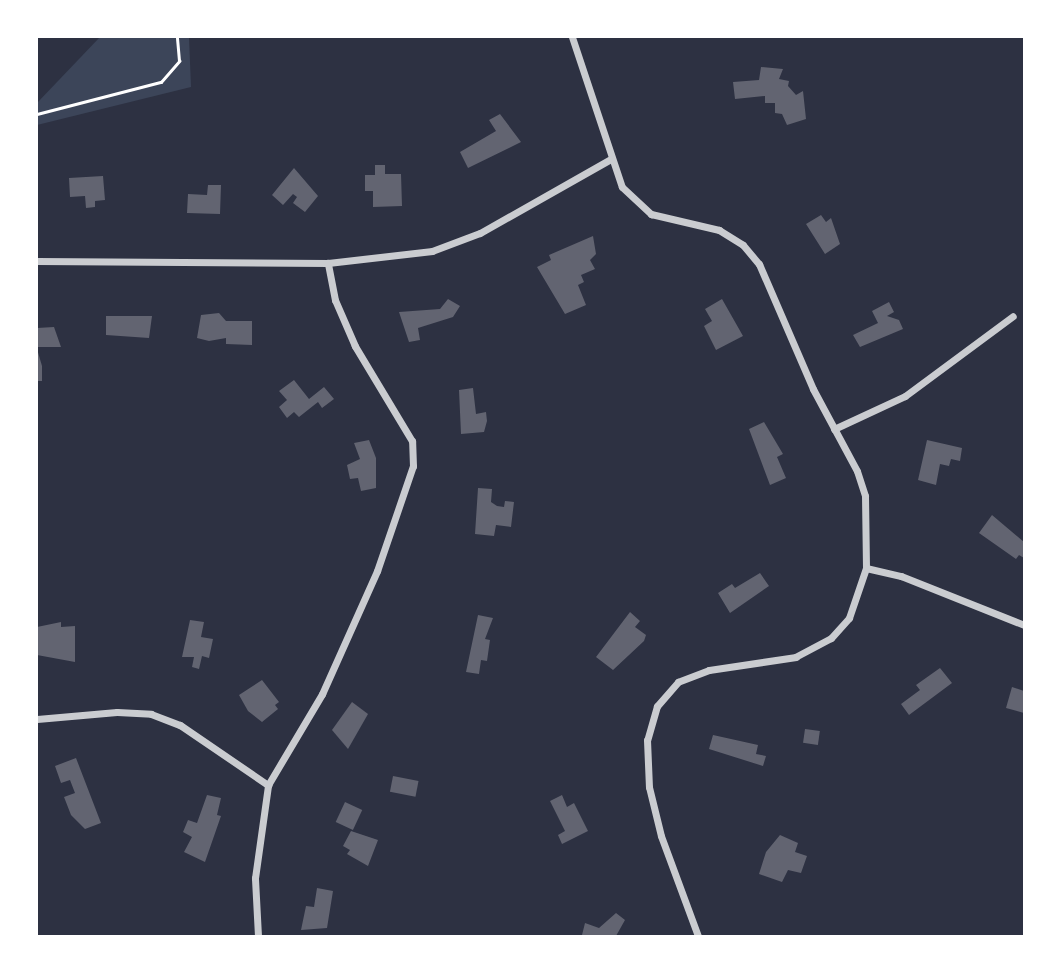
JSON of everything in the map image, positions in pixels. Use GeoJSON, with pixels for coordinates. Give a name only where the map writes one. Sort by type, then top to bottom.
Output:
{"type":"FeatureCollection","features":[{"type":"Feature","properties":{"kind":"street"},"geometry":{"type":"LineString","coordinates":[[572,37],[622,187],[651,214],[719,230],[743,245],[759,264],[834,429],[857,471],[864,496],[866,568],[849,618],[831,638],[796,657],[709,670],[678,682],[657,706],[647,740],[649,787],[661,836],[698,936]]}},
{"type":"Feature","properties":{"kind":"street"},"geometry":{"type":"LineString","coordinates":[[37,261],[328,263],[432,251],[480,233],[611,159]]}},
{"type":"Feature","properties":{"kind":"street"},"geometry":{"type":"LineString","coordinates":[[258,936],[255,878],[268,785],[321,694],[377,571],[414,466],[412,441],[355,346],[335,300],[328,263]]}},
{"type":"Feature","properties":{"kind":"street"},"geometry":{"type":"LineString","coordinates":[[834,429],[905,396],[1013,316]]}},
{"type":"Feature","properties":{"kind":"street"},"geometry":{"type":"LineString","coordinates":[[866,568],[901,576],[1024,625]]}},
{"type":"Feature","properties":{"kind":"street"},"geometry":{"type":"LineString","coordinates":[[37,719],[117,712],[151,714],[180,725],[268,785]]}},
{"type":"Feature","properties":{"kind":"path"},"geometry":{"type":"LineString","coordinates":[[37,114],[162,82],[179,61],[177,37]]}},
{"type":"Feature","properties":{"kind":"shaded area"},"geometry":{"type":"Polygon","coordinates":[[[100,37],[189,37],[191,87],[37,125],[37,103],[100,37]]]}},
{"type":"Feature","properties":{"kind":"building"},"geometry":{"type":"Polygon","coordinates":[[[761,67],[783,69],[779,79],[789,81],[788,86],[796,95],[803,91],[806,119],[787,125],[782,114],[775,113],[775,103],[765,103],[765,96],[735,99],[733,82],[759,80],[761,67]]]}},
{"type":"Feature","properties":{"kind":"building"},"geometry":{"type":"Polygon","coordinates":[[[500,114],[521,142],[468,168],[460,152],[496,131],[489,120],[500,114]]]}},
{"type":"Feature","properties":{"kind":"building"},"geometry":{"type":"Polygon","coordinates":[[[375,165],[385,165],[385,174],[401,174],[402,206],[373,207],[373,191],[365,191],[365,175],[375,175],[375,165]]]}},
{"type":"Feature","properties":{"kind":"building"},"geometry":{"type":"Polygon","coordinates":[[[294,168],[318,196],[305,212],[293,203],[297,197],[293,194],[283,205],[272,195],[294,168]]]}},
{"type":"Feature","properties":{"kind":"building"},"geometry":{"type":"Polygon","coordinates":[[[103,176],[105,200],[95,201],[95,207],[86,208],[85,196],[70,197],[69,178],[103,176]]]}},
{"type":"Feature","properties":{"kind":"building"},"geometry":{"type":"Polygon","coordinates":[[[208,185],[221,185],[220,214],[187,213],[188,194],[207,195],[208,185]]]}},
{"type":"Feature","properties":{"kind":"building"},"geometry":{"type":"Polygon","coordinates":[[[821,215],[826,222],[831,218],[840,244],[825,254],[806,224],[821,215]]]}},
{"type":"Feature","properties":{"kind":"building"},"geometry":{"type":"Polygon","coordinates":[[[593,236],[596,254],[590,260],[595,269],[581,275],[584,282],[578,285],[586,305],[565,314],[537,267],[551,260],[549,255],[593,236]]]}},
{"type":"Feature","properties":{"kind":"building"},"geometry":{"type":"Polygon","coordinates":[[[448,299],[460,306],[453,317],[418,328],[420,340],[409,342],[399,312],[440,309],[448,299]]]}},
{"type":"Feature","properties":{"kind":"building"},"geometry":{"type":"Polygon","coordinates":[[[722,299],[743,336],[716,350],[704,326],[712,321],[705,309],[722,299]]]}},
{"type":"Feature","properties":{"kind":"building"},"geometry":{"type":"Polygon","coordinates":[[[889,302],[894,312],[887,316],[899,320],[903,329],[860,347],[853,335],[878,323],[872,311],[889,302]]]}},
{"type":"Feature","properties":{"kind":"building"},"geometry":{"type":"Polygon","coordinates":[[[219,313],[226,321],[252,321],[252,345],[226,344],[226,338],[209,341],[197,338],[201,315],[219,313]]]}},
{"type":"Feature","properties":{"kind":"building"},"geometry":{"type":"Polygon","coordinates":[[[106,316],[152,316],[149,338],[106,335],[106,316]]]}},
{"type":"Feature","properties":{"kind":"building"},"geometry":{"type":"Polygon","coordinates":[[[54,327],[61,347],[37,347],[37,328],[54,327]]]}},
{"type":"Feature","properties":{"kind":"building"},"geometry":{"type":"Polygon","coordinates":[[[37,349],[42,366],[42,381],[37,381],[37,349]]]}},
{"type":"Feature","properties":{"kind":"building"},"geometry":{"type":"Polygon","coordinates":[[[294,380],[309,399],[324,387],[334,399],[322,408],[318,402],[299,417],[294,412],[287,418],[279,407],[287,400],[279,391],[294,380]]]}},
{"type":"Feature","properties":{"kind":"building"},"geometry":{"type":"Polygon","coordinates":[[[473,388],[476,414],[486,412],[487,421],[484,432],[461,434],[459,390],[473,388]]]}},
{"type":"Feature","properties":{"kind":"building"},"geometry":{"type":"Polygon","coordinates":[[[764,422],[783,454],[777,457],[786,478],[770,485],[749,429],[764,422]]]}},
{"type":"Feature","properties":{"kind":"building"},"geometry":{"type":"Polygon","coordinates":[[[369,440],[376,458],[376,488],[361,491],[358,478],[350,479],[347,465],[360,459],[354,443],[369,440]]]}},
{"type":"Feature","properties":{"kind":"building"},"geometry":{"type":"Polygon","coordinates":[[[927,440],[962,448],[960,461],[951,459],[949,466],[940,464],[936,485],[918,480],[927,440]]]}},
{"type":"Feature","properties":{"kind":"building"},"geometry":{"type":"Polygon","coordinates":[[[478,488],[492,489],[491,502],[497,506],[504,507],[505,501],[514,502],[511,527],[496,525],[494,536],[475,534],[478,488]]]}},
{"type":"Feature","properties":{"kind":"building"},"geometry":{"type":"Polygon","coordinates":[[[992,515],[1024,542],[1024,558],[1019,555],[1016,559],[979,533],[992,515]]]}},
{"type":"Feature","properties":{"kind":"building"},"geometry":{"type":"Polygon","coordinates":[[[760,573],[769,586],[730,613],[718,593],[732,584],[735,588],[760,573]]]}},
{"type":"Feature","properties":{"kind":"building"},"geometry":{"type":"Polygon","coordinates":[[[630,612],[640,621],[635,627],[646,635],[644,641],[613,670],[596,657],[630,612]]]}},
{"type":"Feature","properties":{"kind":"building"},"geometry":{"type":"Polygon","coordinates":[[[478,615],[493,618],[485,639],[490,640],[487,661],[481,660],[479,674],[466,672],[478,615]]]}},
{"type":"Feature","properties":{"kind":"building"},"geometry":{"type":"Polygon","coordinates":[[[190,620],[204,622],[201,637],[213,639],[209,658],[202,656],[199,669],[192,667],[194,657],[182,657],[190,620]]]}},
{"type":"Feature","properties":{"kind":"building"},"geometry":{"type":"Polygon","coordinates":[[[61,622],[61,627],[75,626],[75,662],[37,655],[37,627],[61,622]]]}},
{"type":"Feature","properties":{"kind":"building"},"geometry":{"type":"Polygon","coordinates":[[[940,668],[952,683],[909,715],[901,704],[920,690],[916,685],[940,668]]]}},
{"type":"Feature","properties":{"kind":"building"},"geometry":{"type":"Polygon","coordinates":[[[262,680],[279,702],[275,705],[278,709],[262,722],[248,711],[239,695],[262,680]]]}},
{"type":"Feature","properties":{"kind":"building"},"geometry":{"type":"Polygon","coordinates":[[[1012,687],[1024,691],[1024,713],[1006,708],[1012,687]]]}},
{"type":"Feature","properties":{"kind":"building"},"geometry":{"type":"Polygon","coordinates":[[[352,702],[368,714],[348,749],[332,730],[352,702]]]}},
{"type":"Feature","properties":{"kind":"building"},"geometry":{"type":"Polygon","coordinates":[[[805,729],[820,731],[818,745],[803,743],[805,729]]]}},
{"type":"Feature","properties":{"kind":"building"},"geometry":{"type":"Polygon","coordinates":[[[713,735],[758,745],[756,754],[766,756],[763,766],[709,749],[713,735]]]}},
{"type":"Feature","properties":{"kind":"building"},"geometry":{"type":"Polygon","coordinates":[[[76,758],[101,823],[85,829],[71,815],[64,797],[75,793],[70,780],[61,783],[55,766],[76,758]]]}},
{"type":"Feature","properties":{"kind":"building"},"geometry":{"type":"Polygon","coordinates":[[[393,776],[419,781],[415,797],[390,792],[393,776]]]}},
{"type":"Feature","properties":{"kind":"building"},"geometry":{"type":"Polygon","coordinates":[[[207,795],[221,798],[217,815],[221,816],[205,862],[184,852],[192,837],[183,832],[188,820],[197,823],[207,795]]]}},
{"type":"Feature","properties":{"kind":"building"},"geometry":{"type":"Polygon","coordinates":[[[562,795],[567,807],[574,803],[588,831],[562,844],[558,835],[565,831],[550,801],[562,795]]]}},
{"type":"Feature","properties":{"kind":"building"},"geometry":{"type":"Polygon","coordinates":[[[345,802],[362,810],[353,830],[336,822],[345,802]]]}},
{"type":"Feature","properties":{"kind":"building"},"geometry":{"type":"Polygon","coordinates":[[[351,831],[378,840],[368,866],[347,854],[350,850],[343,846],[351,831]]]}},
{"type":"Feature","properties":{"kind":"building"},"geometry":{"type":"Polygon","coordinates":[[[780,835],[798,843],[795,852],[807,856],[801,873],[788,870],[782,882],[759,874],[766,852],[780,835]]]}},
{"type":"Feature","properties":{"kind":"building"},"geometry":{"type":"Polygon","coordinates":[[[317,888],[333,891],[327,928],[301,930],[306,906],[314,907],[317,888]]]}},
{"type":"Feature","properties":{"kind":"building"},"geometry":{"type":"Polygon","coordinates":[[[616,913],[625,920],[616,936],[582,935],[585,923],[599,928],[616,913]]]}}]}
